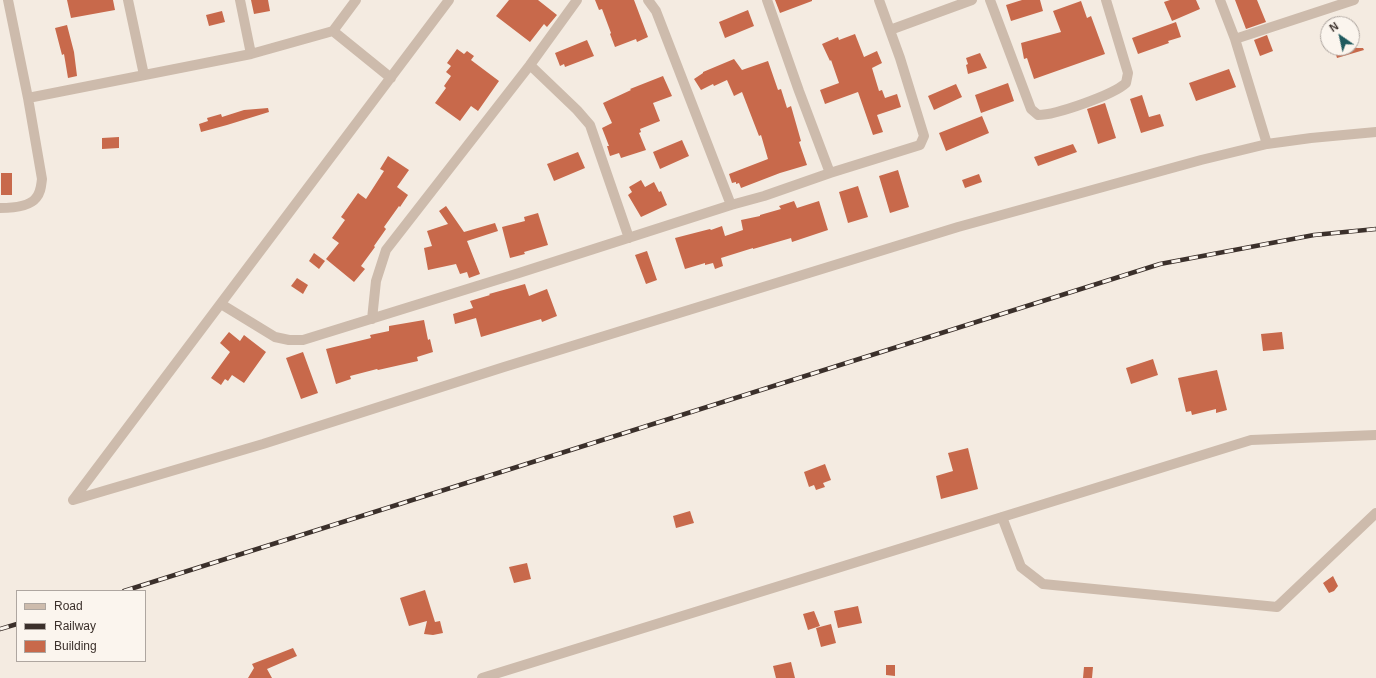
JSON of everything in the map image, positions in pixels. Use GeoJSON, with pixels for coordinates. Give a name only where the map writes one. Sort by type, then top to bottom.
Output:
{"type":"FeatureCollection","features":[{"type":"Feature","properties":{"kind":"street"},"geometry":{"type":"LineString","coordinates":[[0,208],[18,207],[36,199],[40,190],[42,179],[28,98],[8,0]]}},
{"type":"Feature","properties":{"kind":"street"},"geometry":{"type":"LineString","coordinates":[[128,0],[144,75]]}},
{"type":"Feature","properties":{"kind":"street"},"geometry":{"type":"LineString","coordinates":[[240,0],[252,54]]}},
{"type":"Feature","properties":{"kind":"street"},"geometry":{"type":"LineString","coordinates":[[28,98],[252,54],[333,31],[356,0]]}},
{"type":"Feature","properties":{"kind":"street"},"geometry":{"type":"LineString","coordinates":[[449,0],[73,500],[263,444],[504,367],[958,227],[1195,162],[1267,144],[1376,132]]}},
{"type":"Feature","properties":{"kind":"street"},"geometry":{"type":"LineString","coordinates":[[372,319],[376,281],[386,250],[530,65],[577,0]]}},
{"type":"Feature","properties":{"kind":"street"},"geometry":{"type":"LineString","coordinates":[[648,0],[656,12],[731,205]]}},
{"type":"Feature","properties":{"kind":"street"},"geometry":{"type":"LineString","coordinates":[[767,0],[830,173]]}},
{"type":"Feature","properties":{"kind":"street"},"geometry":{"type":"LineString","coordinates":[[221,304],[275,337],[289,340],[303,340],[731,205],[764,196],[830,173],[920,145],[924,136],[879,0]]}},
{"type":"Feature","properties":{"kind":"street"},"geometry":{"type":"LineString","coordinates":[[890,30],[972,0]]}},
{"type":"Feature","properties":{"kind":"street"},"geometry":{"type":"LineString","coordinates":[[990,0],[1031,109],[1038,115],[1046,115],[1061,111],[1113,92],[1126,83],[1128,73],[1106,0]]}},
{"type":"Feature","properties":{"kind":"street"},"geometry":{"type":"LineString","coordinates":[[1220,0],[1235,39],[1267,144]]}},
{"type":"Feature","properties":{"kind":"street"},"geometry":{"type":"LineString","coordinates":[[1235,39],[1354,0]]}},
{"type":"Feature","properties":{"kind":"street"},"geometry":{"type":"LineString","coordinates":[[333,31],[391,78]]}},
{"type":"Feature","properties":{"kind":"street"},"geometry":{"type":"LineString","coordinates":[[530,65],[577,110],[590,125],[629,238]]}},
{"type":"Feature","properties":{"kind":"street"},"geometry":{"type":"LineString","coordinates":[[482,678],[1251,440],[1376,435]]}},
{"type":"Feature","properties":{"kind":"street"},"geometry":{"type":"LineString","coordinates":[[1002,517],[1021,567],[1043,584],[1277,607],[1376,513]]}},
{"type":"Feature","properties":{"kind":"building"},"geometry":{"type":"Polygon","coordinates":[[[67,0],[113,0],[115,10],[71,18],[67,0]]]}},
{"type":"Feature","properties":{"kind":"building"},"geometry":{"type":"Polygon","coordinates":[[[251,0],[268,0],[270,11],[254,14],[251,0]]]}},
{"type":"Feature","properties":{"kind":"building"},"geometry":{"type":"Polygon","coordinates":[[[509,0],[538,0],[557,15],[547,27],[544,24],[530,42],[496,16],[509,0]]]}},
{"type":"Feature","properties":{"kind":"building"},"geometry":{"type":"Polygon","coordinates":[[[595,0],[634,0],[648,37],[637,42],[636,39],[615,47],[602,9],[599,10],[595,0]]]}},
{"type":"Feature","properties":{"kind":"building"},"geometry":{"type":"Polygon","coordinates":[[[775,0],[812,0],[812,1],[780,13],[775,0]]]}},
{"type":"Feature","properties":{"kind":"building"},"geometry":{"type":"Polygon","coordinates":[[[1022,0],[1040,0],[1043,11],[1011,21],[1006,5],[1022,0]]]}},
{"type":"Feature","properties":{"kind":"building"},"geometry":{"type":"Polygon","coordinates":[[[1170,0],[1196,0],[1200,9],[1172,21],[1164,2],[1170,0]]]}},
{"type":"Feature","properties":{"kind":"building"},"geometry":{"type":"Polygon","coordinates":[[[1235,0],[1257,0],[1266,22],[1246,29],[1235,0]]]}},
{"type":"Feature","properties":{"kind":"building"},"geometry":{"type":"Polygon","coordinates":[[[1081,1],[1087,18],[1091,16],[1105,54],[1034,79],[1027,58],[1024,59],[1021,43],[1061,32],[1053,11],[1081,1]]]}},
{"type":"Feature","properties":{"kind":"building"},"geometry":{"type":"Polygon","coordinates":[[[748,10],[754,26],[725,38],[719,22],[748,10]]]}},
{"type":"Feature","properties":{"kind":"building"},"geometry":{"type":"Polygon","coordinates":[[[222,11],[225,22],[209,26],[206,15],[222,11]]]}},
{"type":"Feature","properties":{"kind":"building"},"geometry":{"type":"Polygon","coordinates":[[[1176,22],[1181,37],[1138,54],[1132,38],[1176,22]]]}},
{"type":"Feature","properties":{"kind":"building"},"geometry":{"type":"Polygon","coordinates":[[[67,25],[74,52],[77,76],[68,78],[64,54],[62,55],[55,28],[67,25]]]}},
{"type":"Feature","properties":{"kind":"building"},"geometry":{"type":"Polygon","coordinates":[[[855,34],[864,57],[877,51],[882,63],[872,68],[879,91],[882,90],[885,98],[897,94],[901,107],[877,115],[883,132],[873,135],[858,92],[825,104],[820,90],[839,83],[831,60],[830,61],[822,44],[838,37],[839,40],[855,34]]]}},
{"type":"Feature","properties":{"kind":"building"},"geometry":{"type":"Polygon","coordinates":[[[1267,35],[1273,51],[1260,56],[1254,40],[1267,35]]]}},
{"type":"Feature","properties":{"kind":"building"},"geometry":{"type":"Polygon","coordinates":[[[587,40],[594,56],[565,67],[564,64],[560,66],[555,53],[587,40]]]}},
{"type":"Feature","properties":{"kind":"building"},"geometry":{"type":"Polygon","coordinates":[[[457,49],[464,54],[467,51],[474,56],[471,60],[499,81],[478,111],[471,106],[460,121],[435,103],[446,88],[444,86],[451,76],[446,72],[451,66],[447,63],[457,49]]]}},
{"type":"Feature","properties":{"kind":"building"},"geometry":{"type":"Polygon","coordinates":[[[980,53],[987,68],[968,74],[966,65],[968,64],[966,58],[980,53]]]}},
{"type":"Feature","properties":{"kind":"building"},"geometry":{"type":"Polygon","coordinates":[[[734,59],[742,70],[768,61],[778,90],[781,89],[787,108],[791,106],[801,141],[799,142],[807,165],[780,173],[741,188],[739,183],[732,183],[729,174],[768,159],[761,135],[759,136],[742,92],[734,96],[727,80],[714,86],[713,84],[701,90],[694,79],[703,72],[734,59]]]}},
{"type":"Feature","properties":{"kind":"building"},"geometry":{"type":"Polygon","coordinates":[[[1229,69],[1236,87],[1196,101],[1189,83],[1229,69]]]}},
{"type":"Feature","properties":{"kind":"building"},"geometry":{"type":"Polygon","coordinates":[[[663,76],[672,96],[653,103],[660,121],[640,129],[641,132],[639,133],[646,150],[621,158],[619,153],[610,156],[607,146],[609,146],[602,128],[612,123],[603,103],[631,90],[630,89],[663,76]]]}},
{"type":"Feature","properties":{"kind":"building"},"geometry":{"type":"Polygon","coordinates":[[[1008,83],[1014,101],[981,113],[975,95],[1008,83]]]}},
{"type":"Feature","properties":{"kind":"building"},"geometry":{"type":"Polygon","coordinates":[[[956,84],[962,97],[934,110],[928,96],[956,84]]]}},
{"type":"Feature","properties":{"kind":"building"},"geometry":{"type":"Polygon","coordinates":[[[1142,95],[1149,117],[1160,114],[1164,126],[1141,133],[1130,99],[1142,95]]]}},
{"type":"Feature","properties":{"kind":"building"},"geometry":{"type":"Polygon","coordinates":[[[1105,103],[1116,138],[1098,144],[1087,109],[1105,103]]]}},
{"type":"Feature","properties":{"kind":"building"},"geometry":{"type":"Polygon","coordinates":[[[268,108],[269,112],[201,132],[199,124],[208,121],[207,118],[221,114],[222,117],[244,110],[268,108]]]}},
{"type":"Feature","properties":{"kind":"building"},"geometry":{"type":"Polygon","coordinates":[[[982,116],[989,133],[946,151],[939,133],[982,116]]]}},
{"type":"Feature","properties":{"kind":"building"},"geometry":{"type":"Polygon","coordinates":[[[119,137],[119,148],[102,149],[102,138],[119,137]]]}},
{"type":"Feature","properties":{"kind":"building"},"geometry":{"type":"Polygon","coordinates":[[[682,140],[689,156],[660,169],[653,152],[682,140]]]}},
{"type":"Feature","properties":{"kind":"building"},"geometry":{"type":"Polygon","coordinates":[[[1073,144],[1077,152],[1038,166],[1034,157],[1073,144]]]}},
{"type":"Feature","properties":{"kind":"building"},"geometry":{"type":"Polygon","coordinates":[[[578,152],[585,168],[554,181],[547,164],[578,152]]]}},
{"type":"Feature","properties":{"kind":"building"},"geometry":{"type":"Polygon","coordinates":[[[388,156],[409,170],[397,187],[408,195],[384,227],[386,229],[361,266],[365,269],[354,282],[326,259],[339,243],[332,238],[345,220],[341,217],[358,193],[366,199],[384,171],[380,169],[388,156]]]}},
{"type":"Feature","properties":{"kind":"building"},"geometry":{"type":"Polygon","coordinates":[[[898,170],[909,207],[890,213],[879,176],[898,170]]]}},
{"type":"Feature","properties":{"kind":"building"},"geometry":{"type":"Polygon","coordinates":[[[1,173],[12,173],[12,195],[1,195],[1,173]]]}},
{"type":"Feature","properties":{"kind":"building"},"geometry":{"type":"Polygon","coordinates":[[[979,174],[982,182],[965,188],[962,180],[979,174]]]}},
{"type":"Feature","properties":{"kind":"building"},"geometry":{"type":"Polygon","coordinates":[[[641,180],[645,187],[654,182],[659,192],[661,191],[667,205],[641,217],[628,195],[632,192],[629,187],[641,180]]]}},
{"type":"Feature","properties":{"kind":"building"},"geometry":{"type":"Polygon","coordinates":[[[858,186],[868,217],[848,223],[839,192],[858,186]]]}},
{"type":"Feature","properties":{"kind":"building"},"geometry":{"type":"Polygon","coordinates":[[[794,201],[797,208],[819,201],[828,230],[792,242],[791,238],[721,258],[723,266],[715,269],[713,263],[705,265],[705,263],[685,269],[675,238],[722,226],[725,236],[743,230],[741,220],[781,209],[779,206],[794,201]]]}},
{"type":"Feature","properties":{"kind":"building"},"geometry":{"type":"Polygon","coordinates":[[[446,206],[464,232],[495,223],[498,231],[467,241],[480,274],[469,278],[467,272],[460,274],[456,264],[428,270],[424,248],[432,246],[427,231],[448,224],[439,211],[446,206]]]}},
{"type":"Feature","properties":{"kind":"building"},"geometry":{"type":"Polygon","coordinates":[[[538,213],[548,245],[510,258],[502,227],[525,221],[524,217],[538,213]]]}},
{"type":"Feature","properties":{"kind":"building"},"geometry":{"type":"Polygon","coordinates":[[[647,251],[657,280],[646,284],[635,255],[647,251]]]}},
{"type":"Feature","properties":{"kind":"building"},"geometry":{"type":"Polygon","coordinates":[[[314,253],[325,261],[319,269],[309,261],[314,253]]]}},
{"type":"Feature","properties":{"kind":"building"},"geometry":{"type":"Polygon","coordinates":[[[297,278],[308,285],[303,294],[291,286],[297,278]]]}},
{"type":"Feature","properties":{"kind":"building"},"geometry":{"type":"Polygon","coordinates":[[[525,284],[529,296],[547,289],[557,316],[542,322],[541,319],[481,337],[476,318],[455,324],[453,314],[473,308],[470,301],[525,284]]]}},
{"type":"Feature","properties":{"kind":"building"},"geometry":{"type":"Polygon","coordinates":[[[424,320],[428,340],[430,339],[433,352],[417,357],[418,361],[350,376],[351,379],[336,384],[326,349],[371,338],[370,335],[389,331],[389,326],[424,320]]]}},
{"type":"Feature","properties":{"kind":"building"},"geometry":{"type":"Polygon","coordinates":[[[229,332],[240,341],[244,335],[266,352],[244,383],[232,375],[228,381],[225,379],[221,385],[211,378],[230,352],[220,343],[229,332]]]}},
{"type":"Feature","properties":{"kind":"building"},"geometry":{"type":"Polygon","coordinates":[[[1282,332],[1284,349],[1263,351],[1261,334],[1282,332]]]}},
{"type":"Feature","properties":{"kind":"building"},"geometry":{"type":"Polygon","coordinates":[[[303,352],[318,393],[301,399],[286,358],[303,352]]]}},
{"type":"Feature","properties":{"kind":"building"},"geometry":{"type":"Polygon","coordinates":[[[1153,359],[1158,375],[1131,384],[1126,368],[1153,359]]]}},
{"type":"Feature","properties":{"kind":"building"},"geometry":{"type":"Polygon","coordinates":[[[1217,370],[1227,410],[1216,413],[1216,409],[1192,415],[1191,411],[1186,412],[1178,378],[1217,370]]]}},
{"type":"Feature","properties":{"kind":"building"},"geometry":{"type":"Polygon","coordinates":[[[968,448],[978,489],[941,499],[936,476],[953,471],[948,453],[968,448]]]}},
{"type":"Feature","properties":{"kind":"building"},"geometry":{"type":"Polygon","coordinates":[[[825,464],[831,480],[823,483],[825,487],[816,490],[814,485],[809,487],[804,472],[825,464]]]}},
{"type":"Feature","properties":{"kind":"building"},"geometry":{"type":"Polygon","coordinates":[[[690,511],[694,523],[676,528],[673,516],[690,511]]]}},
{"type":"Feature","properties":{"kind":"building"},"geometry":{"type":"Polygon","coordinates":[[[527,563],[531,579],[514,583],[509,567],[527,563]]]}},
{"type":"Feature","properties":{"kind":"building"},"geometry":{"type":"Polygon","coordinates":[[[1333,576],[1338,586],[1334,591],[1329,593],[1323,583],[1333,576]]]}},
{"type":"Feature","properties":{"kind":"building"},"geometry":{"type":"Polygon","coordinates":[[[425,590],[435,622],[440,621],[443,633],[433,635],[424,634],[427,621],[409,626],[400,598],[425,590]]]}},
{"type":"Feature","properties":{"kind":"building"},"geometry":{"type":"Polygon","coordinates":[[[858,606],[862,623],[838,628],[834,611],[858,606]]]}},
{"type":"Feature","properties":{"kind":"building"},"geometry":{"type":"Polygon","coordinates":[[[814,611],[820,626],[808,630],[803,614],[814,611]]]}},
{"type":"Feature","properties":{"kind":"building"},"geometry":{"type":"Polygon","coordinates":[[[831,624],[836,643],[821,647],[816,628],[831,624]]]}},
{"type":"Feature","properties":{"kind":"building"},"geometry":{"type":"Polygon","coordinates":[[[293,648],[297,656],[267,669],[272,678],[248,678],[254,668],[252,664],[293,648]]]}},
{"type":"Feature","properties":{"kind":"building"},"geometry":{"type":"Polygon","coordinates":[[[791,662],[795,678],[776,678],[773,666],[791,662]]]}},
{"type":"Feature","properties":{"kind":"building"},"geometry":{"type":"Polygon","coordinates":[[[886,665],[895,665],[895,676],[886,675],[886,665]]]}},
{"type":"Feature","properties":{"kind":"building"},"geometry":{"type":"Polygon","coordinates":[[[1084,667],[1093,667],[1092,678],[1083,678],[1084,667]]]}},
{"type":"Feature","properties":{"kind":"railway"},"geometry":{"type":"LineString","coordinates":[[127,590],[1160,264],[1314,235],[1376,229]]}},
{"type":"Feature","properties":{"kind":"railway"},"geometry":{"type":"LineString","coordinates":[[0,629],[16,624]]}}]}
